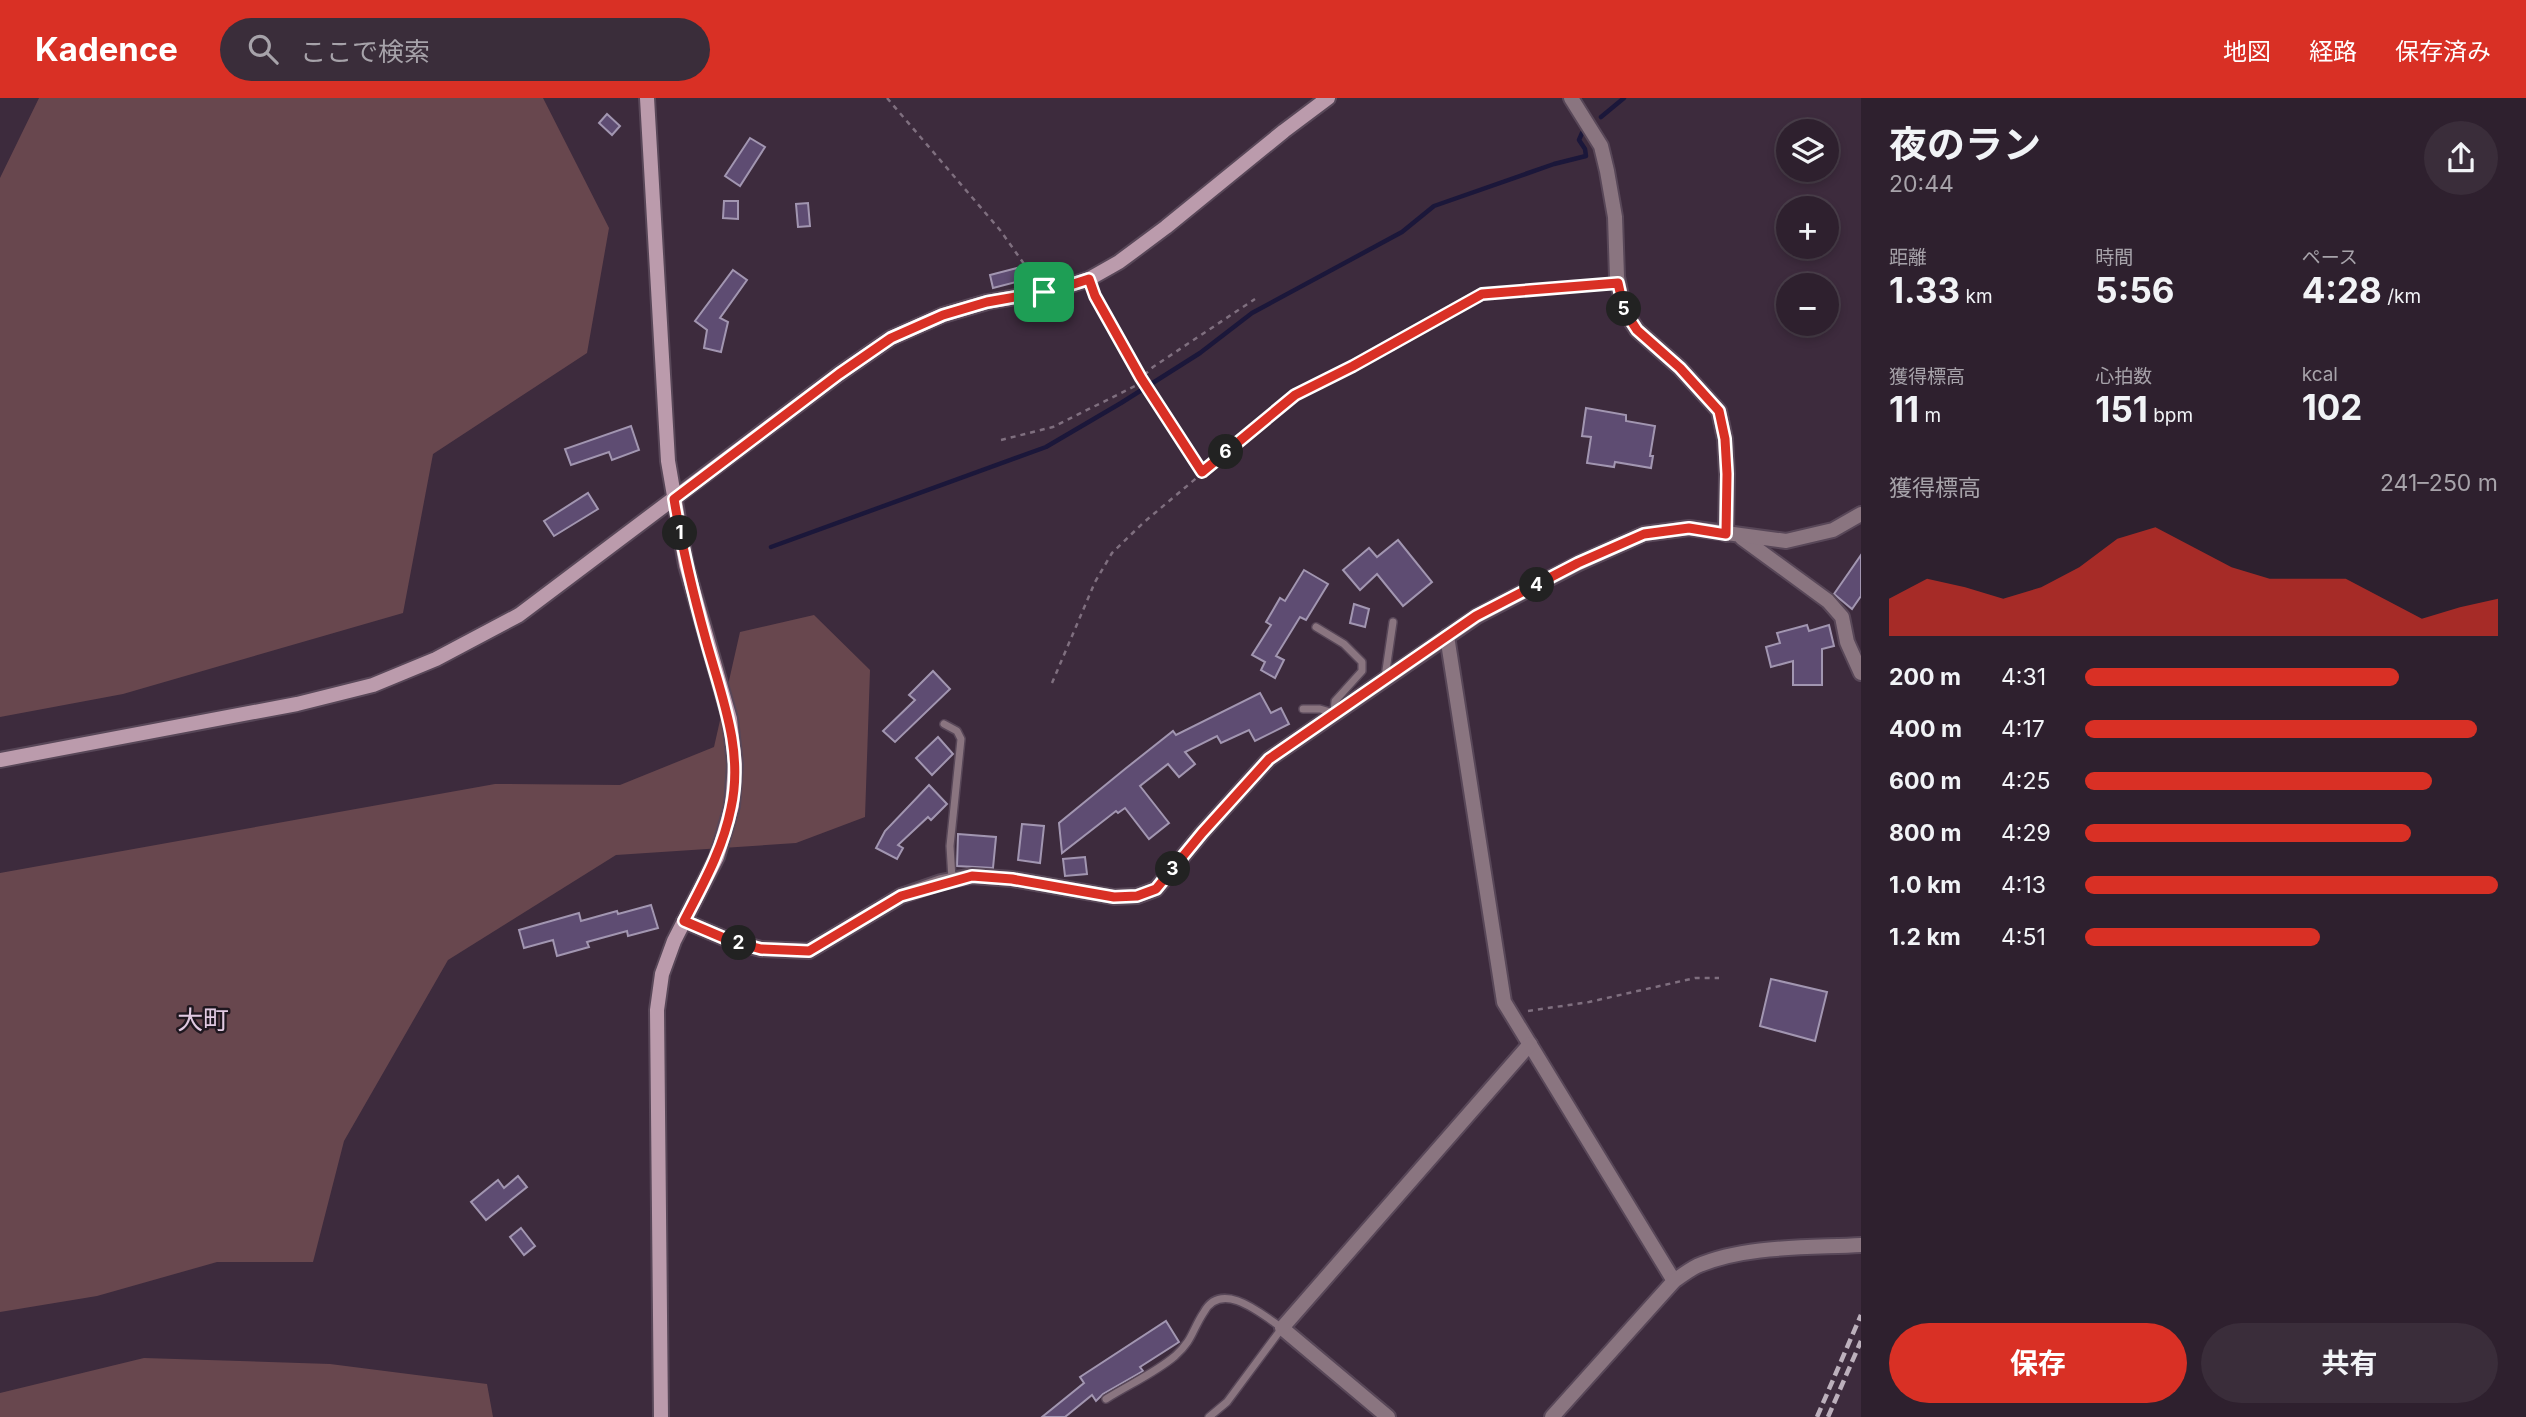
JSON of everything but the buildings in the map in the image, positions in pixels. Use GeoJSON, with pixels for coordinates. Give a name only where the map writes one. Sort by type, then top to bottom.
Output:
{"type":"FeatureCollection","features":[{"type":"Feature","properties":{"kind":"street"},"geometry":{"type":"LineString","coordinates":[[647,98],[668,461],[686,565],[730,719],[735,764],[732,807],[717,857],[674,941],[662,974],[657,1010],[661,1417]]}},
{"type":"Feature","properties":{"kind":"street"},"geometry":{"type":"LineString","coordinates":[[0,760],[297,704],[373,685],[436,659],[519,615],[839,374],[891,338],[943,315],[1089,279],[1119,262],[1156,234],[1328,98]]}},
{"type":"Feature","properties":{"kind":"street"},"geometry":{"type":"LineString","coordinates":[[1571,98],[1601,146],[1615,217],[1618,283],[1624,310],[1637,330],[1680,368],[1719,411],[1725,439],[1732,535]]}},
{"type":"Feature","properties":{"kind":"street"},"geometry":{"type":"LineString","coordinates":[[684,921],[731,941],[761,949],[809,951],[901,896],[972,876],[1012,879],[1114,897],[1137,896],[1156,889],[1269,759],[1476,616],[1567,569],[1644,534],[1689,528],[1787,541],[1833,530],[1861,514]]}},
{"type":"Feature","properties":{"kind":"street"},"geometry":{"type":"LineString","coordinates":[[1732,535],[1828,601],[1842,617],[1847,642],[1861,673]]}},
{"type":"Feature","properties":{"kind":"street"},"geometry":{"type":"LineString","coordinates":[[1447,636],[1504,1002],[1674,1281]]}},
{"type":"Feature","properties":{"kind":"street"},"geometry":{"type":"LineString","coordinates":[[1388,1417],[1282,1328],[1530,1044]]}},
{"type":"Feature","properties":{"kind":"street"},"geometry":{"type":"LineString","coordinates":[[1552,1417],[1674,1281],[1695,1267],[1721,1257],[1748,1252],[1861,1245]]}},
{"type":"Feature","properties":{"kind":"lane"},"geometry":{"type":"LineString","coordinates":[[1385,678],[1393,622]]}},
{"type":"Feature","properties":{"kind":"lane"},"geometry":{"type":"LineString","coordinates":[[1303,709],[1320,709],[1334,713],[1335,701],[1362,671],[1362,662],[1344,644],[1316,627]]}},
{"type":"Feature","properties":{"kind":"lane"},"geometry":{"type":"LineString","coordinates":[[944,724],[957,731],[961,739],[950,845],[952,880]]}},
{"type":"Feature","properties":{"kind":"lane"},"geometry":{"type":"LineString","coordinates":[[1106,1399],[1173,1358],[1192,1339],[1205,1309],[1217,1299],[1232,1299],[1247,1304],[1282,1328],[1227,1402],[1209,1417]]}},
{"type":"Feature","properties":{"kind":"path"},"geometry":{"type":"LineString","coordinates":[[887,98],[1000,230],[1044,292]]}},
{"type":"Feature","properties":{"kind":"path"},"geometry":{"type":"LineString","coordinates":[[1089,279],[1095,296],[1141,378],[1202,472]]}},
{"type":"Feature","properties":{"kind":"path"},"geometry":{"type":"LineString","coordinates":[[1052,683],[1095,582],[1112,553],[1125,538],[1295,395],[1482,294],[1618,283]]}},
{"type":"Feature","properties":{"kind":"path"},"geometry":{"type":"LineString","coordinates":[[1001,440],[1054,427],[1137,385],[1141,378],[1164,359],[1255,299]]}},
{"type":"Feature","properties":{"kind":"path"},"geometry":{"type":"LineString","coordinates":[[1511,1013],[1589,1002],[1695,978],[1719,978]]}},
{"type":"Feature","properties":{"kind":"shaded area"},"geometry":{"type":"Polygon","coordinates":[[[39,98],[543,98],[609,228],[587,353],[433,454],[403,613],[123,694],[0,717],[0,178],[39,98]]]}},
{"type":"Feature","properties":{"kind":"shaded area"},"geometry":{"type":"Polygon","coordinates":[[[814,615],[870,670],[865,817],[796,843],[616,855],[448,960],[344,1141],[313,1262],[217,1262],[97,1296],[0,1312],[0,873],[495,784],[620,785],[714,747],[740,632],[814,615]]]}},
{"type":"Feature","properties":{"kind":"shaded area"},"geometry":{"type":"Polygon","coordinates":[[[144,1358],[330,1364],[487,1384],[493,1417],[0,1417],[0,1393],[144,1358]]]}},
{"type":"Feature","properties":{"kind":"waterway"},"geometry":{"type":"LineString","coordinates":[[1601,117],[1624,98]]}},
{"type":"Feature","properties":{"kind":"waterway"},"geometry":{"type":"LineString","coordinates":[[771,547],[1046,447],[1200,353],[1252,313],[1402,232],[1434,206],[1554,164],[1586,156],[1579,140],[1582,133]]}},
{"type":"Feature","properties":{"kind":"railway"},"geometry":{"type":"LineString","coordinates":[[1817,1417],[1861,1315]]}},
{"type":"Feature","properties":{"kind":"railway"},"geometry":{"type":"LineString","coordinates":[[1828,1417],[1861,1341]]}},
{"type":"Feature","properties":{"kind":"district","name":"大町"},"geometry":{"type":"Point","coordinates":[203,1020]}},
{"type":"Feature","properties":{"kind":"route"},"geometry":{"type":"LineString","coordinates":[[1089,279],[1095,296],[1141,378],[1202,472],[1295,395],[1482,294],[1493,291],[1618,283],[1624,310],[1637,330],[1680,368],[1719,411],[1725,439],[1727,474],[1726,534],[1689,528],[1644,534],[1578,563],[1476,616],[1269,759],[1156,889],[1137,896],[1114,897],[1012,879],[972,876],[901,896],[809,951],[761,949],[731,941],[684,921],[717,857],[732,807],[735,764],[730,719],[711,661],[686,565],[674,499],[891,338],[943,315],[987,302],[1044,292],[1089,279]]}}]}
